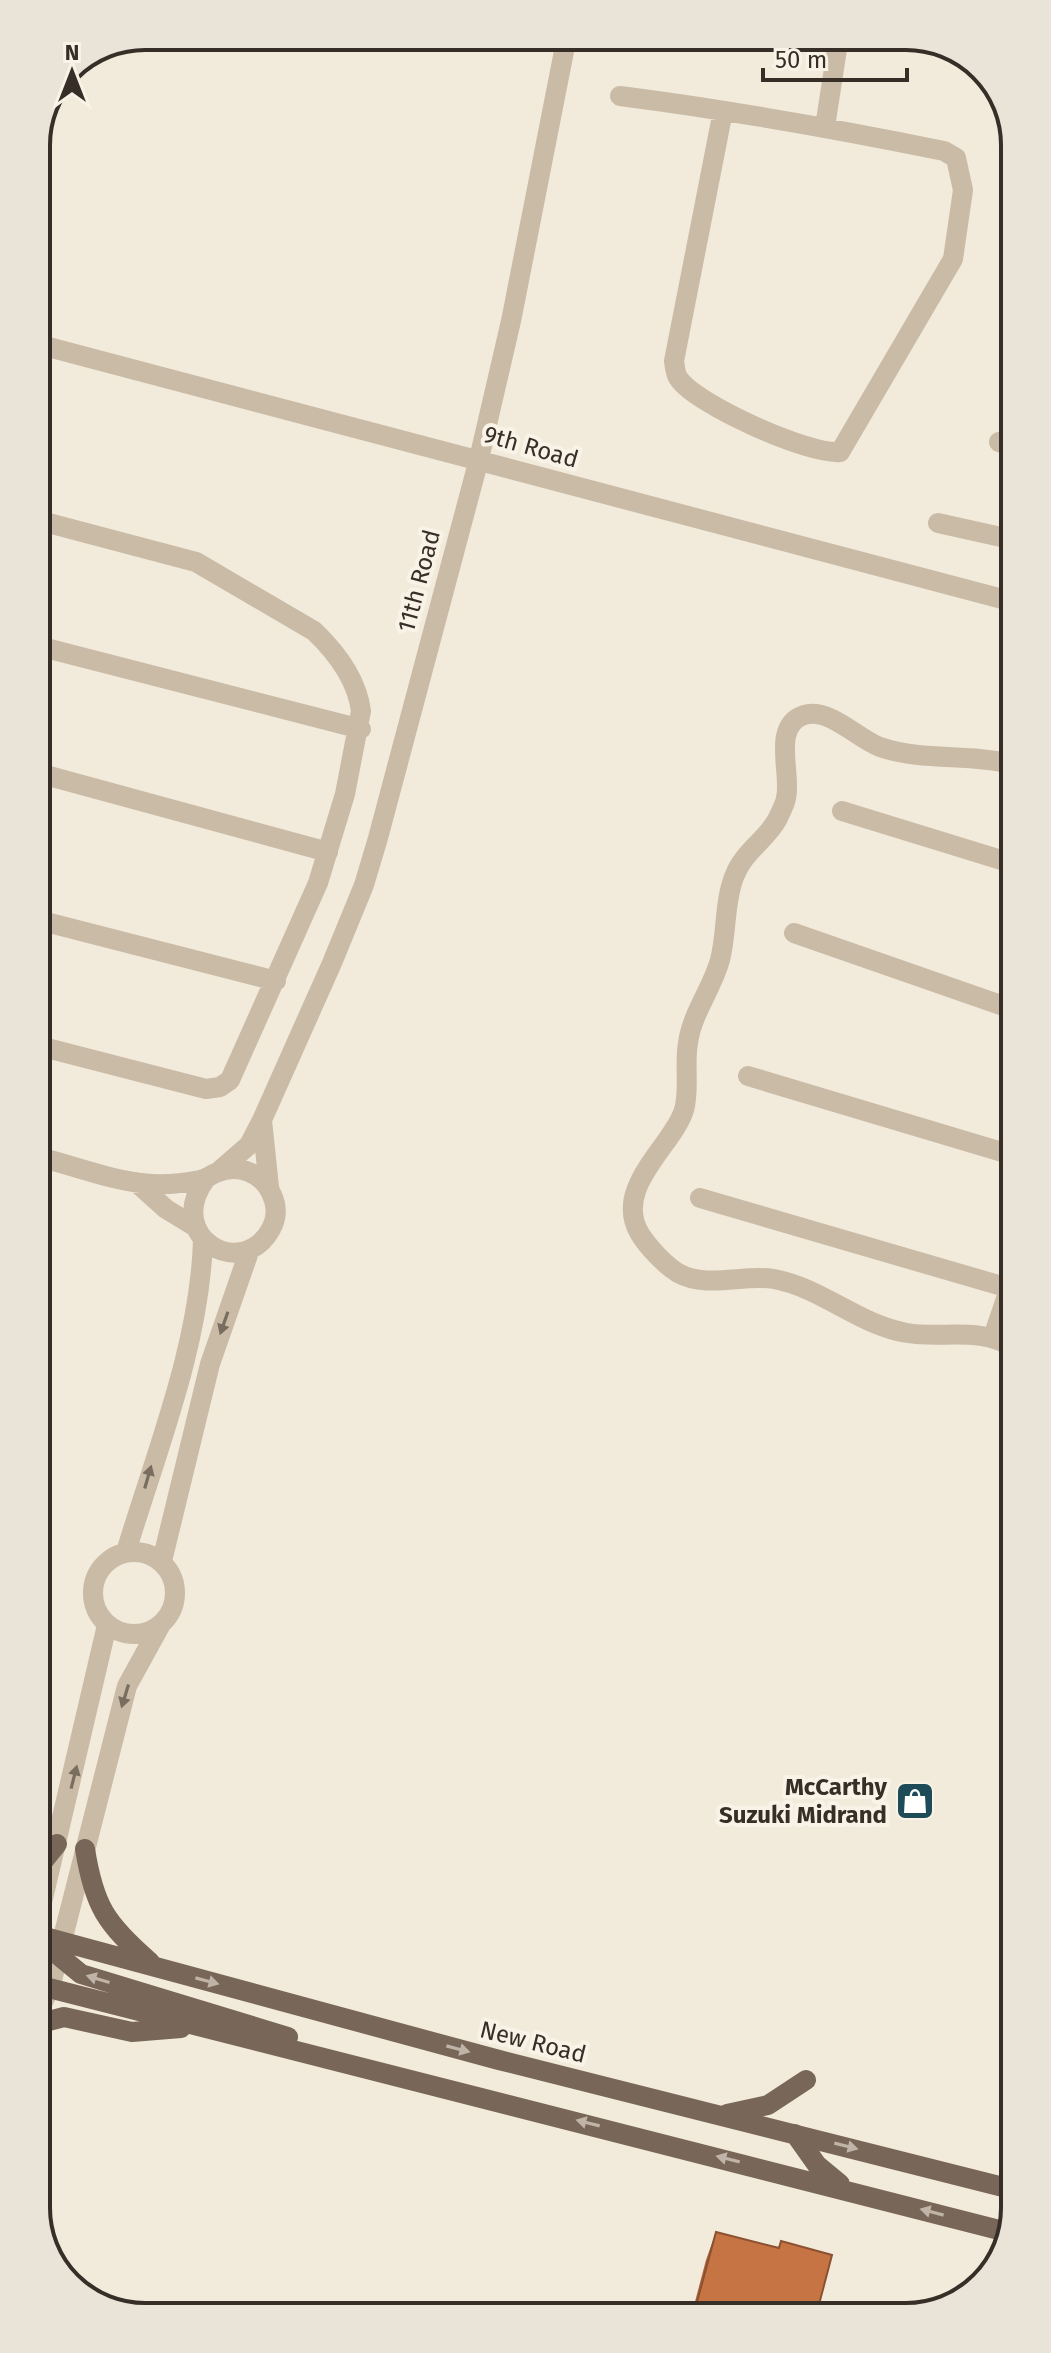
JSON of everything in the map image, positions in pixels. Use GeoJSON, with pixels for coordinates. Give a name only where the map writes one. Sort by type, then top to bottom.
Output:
{"type":"FeatureCollection","features":[{"type":"Feature","properties":{"kind":"main road"},"geometry":{"type":"LineString","coordinates":[[50,1853],[57,1844]]}},
{"type":"Feature","properties":{"kind":"main road"},"geometry":{"type":"LineString","coordinates":[[85,1849],[92,1891],[103,1915],[117,1934],[156,1967]]}},
{"type":"Feature","properties":{"kind":"main road"},"geometry":{"type":"LineString","coordinates":[[50,1944],[81,1974],[301,2041],[385,2074]]}},
{"type":"Feature","properties":{"kind":"main road","name":"New Road"},"geometry":{"type":"LineString","coordinates":[[50,1944],[156,1967],[1001,2186]]}},
{"type":"Feature","properties":{"kind":"main road"},"geometry":{"type":"LineString","coordinates":[[50,1991],[998,2230]]}},
{"type":"Feature","properties":{"kind":"main road"},"geometry":{"type":"LineString","coordinates":[[50,2021],[64,2017],[132,2032],[197,2027]]}},
{"type":"Feature","properties":{"kind":"main road"},"geometry":{"type":"LineString","coordinates":[[719,2115],[768,2105],[806,2080]]}},
{"type":"Feature","properties":{"kind":"main road"},"geometry":{"type":"LineString","coordinates":[[795,2134],[817,2165],[846,2189]]}},
{"type":"Feature","properties":{"kind":"street","name":"11th Road"},"geometry":{"type":"LineString","coordinates":[[211,1176],[249,1145],[364,885],[479,459],[511,321],[564,50]]}},
{"type":"Feature","properties":{"kind":"street"},"geometry":{"type":"LineString","coordinates":[[825,127],[837,50]]}},
{"type":"Feature","properties":{"kind":"street"},"geometry":{"type":"LineString","coordinates":[[620,96],[723,111],[825,127],[944,151],[956,158],[963,190],[953,259],[844,449],[835,453],[753,428],[687,387],[676,374],[674,361],[723,111]]}},
{"type":"Feature","properties":{"kind":"street","name":"9th Road"},"geometry":{"type":"LineString","coordinates":[[50,347],[479,459],[705,523],[1001,599]]}},
{"type":"Feature","properties":{"kind":"street"},"geometry":{"type":"LineString","coordinates":[[50,523],[196,562],[314,631],[335,652],[359,699],[361,729],[328,852],[276,981],[230,1080],[220,1087],[193,1086],[50,1049]]}},
{"type":"Feature","properties":{"kind":"street"},"geometry":{"type":"LineString","coordinates":[[938,523],[1001,537]]}},
{"type":"Feature","properties":{"kind":"street"},"geometry":{"type":"LineString","coordinates":[[50,649],[361,729]]}},
{"type":"Feature","properties":{"kind":"street"},"geometry":{"type":"LineString","coordinates":[[1001,763],[910,756],[857,737],[826,716],[803,715],[795,721],[785,741],[787,796],[773,827],[748,849],[733,879],[720,959],[708,994],[694,1018],[688,1043],[684,1111],[643,1175],[635,1215],[639,1233],[668,1265],[691,1278],[775,1279],[801,1287],[881,1327],[909,1333],[993,1337],[1001,1341]]}},
{"type":"Feature","properties":{"kind":"street"},"geometry":{"type":"LineString","coordinates":[[50,776],[328,852]]}},
{"type":"Feature","properties":{"kind":"street"},"geometry":{"type":"LineString","coordinates":[[842,811],[1001,860]]}},
{"type":"Feature","properties":{"kind":"street"},"geometry":{"type":"LineString","coordinates":[[50,923],[276,981]]}},
{"type":"Feature","properties":{"kind":"street"},"geometry":{"type":"LineString","coordinates":[[794,933],[1001,1005]]}},
{"type":"Feature","properties":{"kind":"street"},"geometry":{"type":"LineString","coordinates":[[748,1076],[1001,1152]]}},
{"type":"Feature","properties":{"kind":"street","name":"11th Road"},"geometry":{"type":"LineString","coordinates":[[262,1120],[269,1187]]}},
{"type":"Feature","properties":{"kind":"street"},"geometry":{"type":"LineString","coordinates":[[50,1160],[136,1182],[246,1171],[269,1187],[276,1204],[275,1222],[266,1239],[250,1249],[234,1253],[217,1249],[136,1182]]}},
{"type":"Feature","properties":{"kind":"street"},"geometry":{"type":"LineString","coordinates":[[126,1552],[184,1357],[200,1280],[199,1233],[191,1210],[195,1193],[211,1176]]}},
{"type":"Feature","properties":{"kind":"street"},"geometry":{"type":"LineString","coordinates":[[700,1198],[1001,1283]]}},
{"type":"Feature","properties":{"kind":"street"},"geometry":{"type":"LineString","coordinates":[[162,1561],[210,1364],[250,1249]]}},
{"type":"Feature","properties":{"kind":"street"},"geometry":{"type":"LineString","coordinates":[[993,1337],[1001,1316]]}},
{"type":"Feature","properties":{"kind":"street"},"geometry":{"type":"LineString","coordinates":[[50,1944],[85,1849],[127,1686],[160,1626],[172,1612],[176,1594],[173,1576],[162,1561],[145,1552],[126,1552],[109,1559],[97,1573],[92,1591],[96,1610],[107,1625],[133,1633],[160,1626]]}},
{"type":"Feature","properties":{"kind":"street"},"geometry":{"type":"LineString","coordinates":[[50,1872],[107,1625]]}},
{"type":"Feature","properties":{"kind":"building"},"geometry":{"type":"Polygon","coordinates":[[[716,2232],[779,2248],[781,2241],[832,2255],[819,2303],[697,2303],[716,2232]]]}},
{"type":"Feature","properties":{"kind":"place","name":"McCarthy Suzuki Midrand"},"geometry":{"type":"Point","coordinates":[915,1801]}}]}
